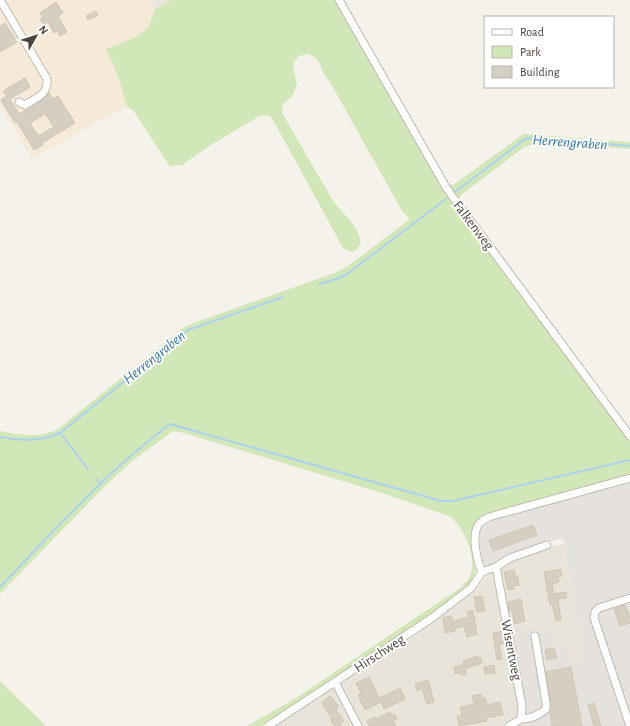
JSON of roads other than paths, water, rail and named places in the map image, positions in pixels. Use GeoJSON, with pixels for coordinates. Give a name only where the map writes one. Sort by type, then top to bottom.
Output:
{"type":"FeatureCollection","features":[{"type":"Feature","properties":{"kind":"street"},"geometry":{"type":"LineString","coordinates":[[0,0],[47,79],[47,87],[43,94],[25,105],[19,102]]}},
{"type":"Feature","properties":{"kind":"street","name":"Falkenweg"},"geometry":{"type":"LineString","coordinates":[[339,0],[447,189],[630,436]]}},
{"type":"Feature","properties":{"kind":"street"},"geometry":{"type":"LineString","coordinates":[[547,545],[510,558],[496,567],[482,572],[478,564],[476,550],[477,527],[483,520],[489,517],[630,478]]}},
{"type":"Feature","properties":{"kind":"street","name":"Wisentweg"},"geometry":{"type":"LineString","coordinates":[[496,567],[522,706],[521,719]]}},
{"type":"Feature","properties":{"kind":"street","name":"Hirschweg"},"geometry":{"type":"LineString","coordinates":[[268,726],[432,618],[471,588],[482,572]]}},
{"type":"Feature","properties":{"kind":"street"},"geometry":{"type":"LineString","coordinates":[[630,598],[599,608],[595,612],[594,618],[630,726]]}},
{"type":"Feature","properties":{"kind":"street"},"geometry":{"type":"LineString","coordinates":[[509,726],[521,719],[526,719],[540,714],[546,709],[535,636]]}},
{"type":"Feature","properties":{"kind":"street"},"geometry":{"type":"LineString","coordinates":[[335,682],[358,726]]}},
{"type":"Feature","properties":{"kind":"waterway","name":"Herrengraben"},"geometry":{"type":"LineString","coordinates":[[455,192],[525,139],[533,138],[630,146]]}},
{"type":"Feature","properties":{"kind":"waterway","name":"Herrengraben"},"geometry":{"type":"LineString","coordinates":[[320,284],[347,274],[446,199]]}},
{"type":"Feature","properties":{"kind":"waterway","name":"Herrengraben"},"geometry":{"type":"LineString","coordinates":[[0,437],[31,440],[46,438],[60,433],[188,330],[283,297]]}},
{"type":"Feature","properties":{"kind":"waterway"},"geometry":{"type":"LineString","coordinates":[[0,587],[103,481],[124,461],[170,424],[441,501],[453,501],[630,460]]}},
{"type":"Feature","properties":{"kind":"waterway","name":"Herrengraben"},"geometry":{"type":"LineString","coordinates":[[60,433],[88,469]]}},
{"type":"Feature","properties":{"kind":"waterway","name":"Herrengraben"},"geometry":{"type":"LineString","coordinates":[[97,479],[100,483]]}}]}
